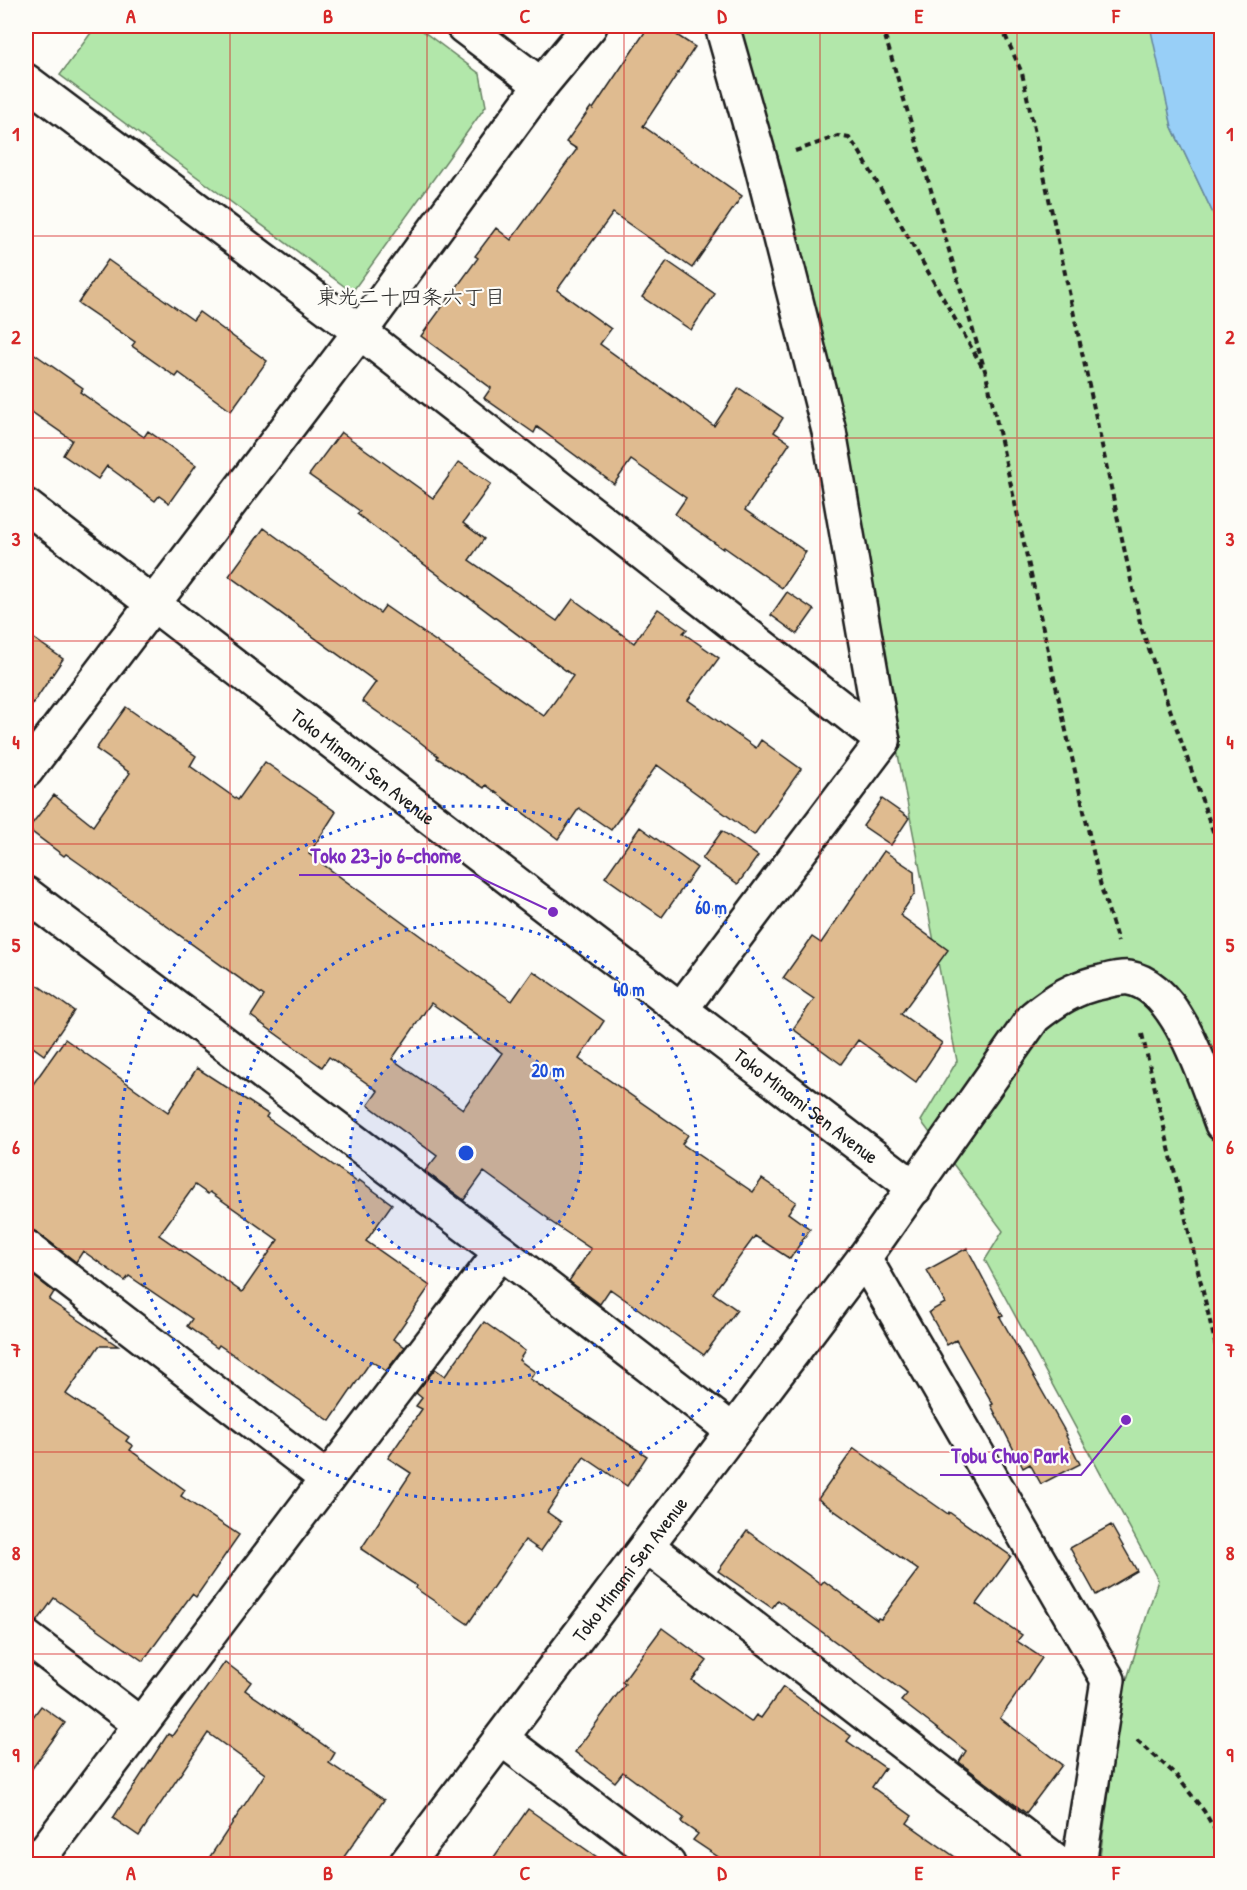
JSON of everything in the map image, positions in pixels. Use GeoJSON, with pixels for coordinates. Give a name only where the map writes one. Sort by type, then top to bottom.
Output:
{"type":"FeatureCollection","features":[{"type":"Feature","properties":{"kind":"street"},"geometry":{"type":"LineString","coordinates":[[463,26],[541,86]]}},
{"type":"Feature","properties":{"kind":"street"},"geometry":{"type":"LineString","coordinates":[[26,771],[360,332],[541,86],[590,26]]}},
{"type":"Feature","properties":{"kind":"street"},"geometry":{"type":"LineString","coordinates":[[681,1009],[884,741],[829,431],[761,163],[722,26]]}},
{"type":"Feature","properties":{"kind":"street"},"geometry":{"type":"LineString","coordinates":[[26,81],[360,332],[884,741]]}},
{"type":"Feature","properties":{"kind":"street","name":"Toko Minami Sen Avenue"},"geometry":{"type":"LineString","coordinates":[[26,506],[915,1188],[406,1864]]}},
{"type":"Feature","properties":{"kind":"street"},"geometry":{"type":"LineString","coordinates":[[26,894],[501,1252],[732,1431]]}},
{"type":"Feature","properties":{"kind":"street"},"geometry":{"type":"LineString","coordinates":[[915,1188],[1034,1017],[1054,1000],[1092,984],[1129,978],[1144,984],[1158,994],[1175,1012],[1187,1036],[1221,1124]]}},
{"type":"Feature","properties":{"kind":"street"},"geometry":{"type":"LineString","coordinates":[[26,1247],[327,1479]]}},
{"type":"Feature","properties":{"kind":"street"},"geometry":{"type":"LineString","coordinates":[[35,1864],[501,1252]]}},
{"type":"Feature","properties":{"kind":"street"},"geometry":{"type":"LineString","coordinates":[[864,1258],[1108,1680],[1079,1864]]}},
{"type":"Feature","properties":{"kind":"street"},"geometry":{"type":"LineString","coordinates":[[647,1546],[1060,1864]]}},
{"type":"Feature","properties":{"kind":"street"},"geometry":{"type":"LineString","coordinates":[[26,1637],[140,1724]]}},
{"type":"Feature","properties":{"kind":"street"},"geometry":{"type":"LineString","coordinates":[[502,1739],[668,1864]]}},
{"type":"Feature","properties":{"kind":"path"},"geometry":{"type":"LineString","coordinates":[[882,26],[986,374],[1101,887],[1129,978],[1221,1372]]}},
{"type":"Feature","properties":{"kind":"path"},"geometry":{"type":"LineString","coordinates":[[1002,26],[1022,73],[1141,627],[1221,857]]}},
{"type":"Feature","properties":{"kind":"path"},"geometry":{"type":"LineString","coordinates":[[761,163],[838,136],[849,138],[860,151],[986,374]]}},
{"type":"Feature","properties":{"kind":"path"},"geometry":{"type":"LineString","coordinates":[[1133,1737],[1176,1775],[1204,1810],[1221,1842]]}},
{"type":"Feature","properties":{"kind":"green space"},"geometry":{"type":"Polygon","coordinates":[[[96,26],[416,26],[480,74],[486,106],[352,292],[60,75],[96,26]]]}},
{"type":"Feature","properties":{"kind":"green space"},"geometry":{"type":"Polygon","coordinates":[[[724,26],[1152,26],[1172,127],[1221,230],[1221,1864],[1099,1864],[1122,1695],[1158,1580],[985,1260],[1003,1231],[921,1121],[957,1061],[818,339],[724,26]]]}},
{"type":"Feature","properties":{"kind":"water"},"geometry":{"type":"Polygon","coordinates":[[[1150,26],[1221,26],[1221,230],[1172,127],[1150,26]]]}},
{"type":"Feature","properties":{"kind":"building"},"geometry":{"type":"Polygon","coordinates":[[[649,26],[663,26],[695,47],[643,126],[742,196],[692,268],[613,213],[557,290],[611,329],[600,344],[714,426],[739,388],[783,418],[774,432],[790,443],[745,510],[806,552],[782,588],[675,514],[686,498],[631,460],[614,484],[537,427],[534,433],[484,398],[491,388],[421,336],[478,258],[475,256],[496,228],[511,240],[577,149],[566,142],[591,107],[593,109],[649,26]]]}},
{"type":"Feature","properties":{"kind":"building"},"geometry":{"type":"Polygon","coordinates":[[[108,260],[193,320],[199,312],[267,361],[231,411],[179,373],[176,377],[132,346],[135,342],[78,303],[108,260]]]}},
{"type":"Feature","properties":{"kind":"building"},"geometry":{"type":"Polygon","coordinates":[[[667,261],[715,294],[691,330],[642,297],[667,261]]]}},
{"type":"Feature","properties":{"kind":"building"},"geometry":{"type":"Polygon","coordinates":[[[26,348],[83,388],[80,392],[144,437],[148,431],[196,465],[169,503],[159,496],[155,501],[107,466],[98,479],[63,455],[72,440],[26,408],[26,348]]]}},
{"type":"Feature","properties":{"kind":"building"},"geometry":{"type":"Polygon","coordinates":[[[341,432],[433,498],[459,462],[491,484],[463,523],[484,539],[469,560],[557,621],[573,599],[634,643],[658,609],[687,629],[683,633],[719,658],[688,700],[756,748],[761,740],[801,769],[754,835],[657,765],[611,830],[579,808],[558,839],[486,785],[484,788],[437,758],[438,756],[416,739],[362,701],[376,682],[229,576],[264,528],[380,613],[385,606],[544,716],[573,676],[357,514],[360,511],[309,475],[341,432]]]}},
{"type":"Feature","properties":{"kind":"building"},"geometry":{"type":"Polygon","coordinates":[[[787,592],[814,610],[797,634],[771,615],[787,592]]]}},
{"type":"Feature","properties":{"kind":"building"},"geometry":{"type":"Polygon","coordinates":[[[26,633],[63,659],[26,714],[26,633]]]}},
{"type":"Feature","properties":{"kind":"building"},"geometry":{"type":"Polygon","coordinates":[[[126,707],[196,756],[190,766],[238,800],[265,762],[336,812],[309,854],[512,1001],[533,971],[604,1021],[579,1059],[688,1135],[682,1144],[753,1192],[762,1179],[796,1202],[788,1213],[810,1229],[790,1259],[755,1236],[713,1293],[737,1310],[704,1355],[610,1289],[600,1304],[569,1281],[591,1249],[484,1172],[464,1200],[425,1171],[437,1156],[368,1105],[378,1091],[329,1057],[322,1067],[251,1016],[264,996],[28,829],[54,795],[93,826],[130,773],[96,749],[126,707]],[[431,1003],[392,1059],[463,1109],[502,1053],[431,1003]]]}},
{"type":"Feature","properties":{"kind":"building"},"geometry":{"type":"Polygon","coordinates":[[[882,799],[909,818],[891,845],[863,826],[882,799]]]}},
{"type":"Feature","properties":{"kind":"building"},"geometry":{"type":"Polygon","coordinates":[[[640,827],[697,868],[662,917],[605,877],[640,827]]]}},
{"type":"Feature","properties":{"kind":"building"},"geometry":{"type":"Polygon","coordinates":[[[722,831],[758,856],[738,884],[702,859],[722,831]]]}},
{"type":"Feature","properties":{"kind":"building"},"geometry":{"type":"Polygon","coordinates":[[[884,851],[914,871],[915,893],[900,915],[948,950],[901,1014],[942,1043],[916,1082],[858,1040],[841,1064],[793,1029],[814,999],[783,978],[812,937],[821,943],[884,851]]]}},
{"type":"Feature","properties":{"kind":"building"},"geometry":{"type":"Polygon","coordinates":[[[26,977],[74,1011],[44,1055],[26,1042],[26,977]]]}},
{"type":"Feature","properties":{"kind":"building"},"geometry":{"type":"Polygon","coordinates":[[[65,1039],[168,1112],[197,1068],[268,1114],[266,1117],[392,1204],[366,1241],[430,1286],[393,1339],[405,1347],[386,1371],[371,1361],[330,1421],[219,1345],[217,1348],[187,1326],[192,1319],[129,1276],[125,1281],[83,1251],[76,1262],[37,1232],[26,1229],[26,1094],[65,1039]],[[195,1185],[159,1235],[242,1292],[278,1240],[210,1192],[208,1194],[195,1185]]]}},
{"type":"Feature","properties":{"kind":"building"},"geometry":{"type":"Polygon","coordinates":[[[967,1248],[1003,1316],[1000,1317],[1067,1435],[1080,1464],[1041,1484],[1030,1464],[1023,1468],[991,1405],[993,1404],[956,1340],[947,1345],[929,1312],[945,1303],[927,1270],[967,1248]]]}},
{"type":"Feature","properties":{"kind":"building"},"geometry":{"type":"Polygon","coordinates":[[[26,1270],[54,1292],[49,1300],[118,1346],[99,1346],[66,1394],[129,1437],[126,1441],[133,1446],[130,1450],[185,1490],[181,1496],[239,1535],[196,1597],[192,1594],[143,1661],[54,1598],[37,1622],[26,1619],[26,1270]]]}},
{"type":"Feature","properties":{"kind":"building"},"geometry":{"type":"Polygon","coordinates":[[[484,1322],[525,1351],[519,1360],[535,1372],[530,1379],[647,1456],[627,1486],[584,1457],[547,1512],[561,1522],[541,1551],[525,1540],[468,1624],[415,1588],[417,1586],[361,1549],[411,1473],[388,1458],[422,1409],[416,1406],[422,1398],[416,1393],[435,1369],[445,1376],[484,1322]]]}},
{"type":"Feature","properties":{"kind":"building"},"geometry":{"type":"Polygon","coordinates":[[[854,1448],[1011,1556],[976,1604],[1022,1635],[1017,1641],[1042,1658],[1000,1718],[1062,1765],[1026,1813],[959,1762],[966,1751],[901,1701],[907,1694],[778,1600],[772,1608],[718,1571],[747,1531],[821,1584],[824,1581],[877,1620],[881,1619],[918,1570],[818,1499],[854,1448]]]}},
{"type":"Feature","properties":{"kind":"building"},"geometry":{"type":"Polygon","coordinates":[[[1111,1525],[1137,1571],[1096,1595],[1070,1548],[1111,1525]]]}},
{"type":"Feature","properties":{"kind":"building"},"geometry":{"type":"Polygon","coordinates":[[[662,1628],[707,1661],[692,1680],[751,1722],[756,1715],[761,1718],[783,1687],[851,1736],[847,1741],[885,1768],[872,1787],[912,1816],[907,1823],[965,1864],[729,1864],[693,1840],[698,1834],[681,1822],[684,1818],[623,1772],[615,1782],[575,1752],[625,1684],[622,1682],[662,1628]]]}},
{"type":"Feature","properties":{"kind":"building"},"geometry":{"type":"Polygon","coordinates":[[[225,1662],[251,1682],[245,1690],[335,1753],[329,1763],[384,1800],[339,1864],[205,1864],[265,1774],[208,1733],[139,1836],[113,1818],[168,1734],[172,1736],[225,1662]]]}},
{"type":"Feature","properties":{"kind":"building"},"geometry":{"type":"Polygon","coordinates":[[[41,1706],[65,1723],[26,1777],[26,1726],[41,1706]]]}},
{"type":"Feature","properties":{"kind":"building"},"geometry":{"type":"Polygon","coordinates":[[[528,1809],[607,1864],[489,1864],[528,1809]]]}},
{"type":"Feature","properties":{"kind":"place","name":"Toko 23-jo 6-chome"},"geometry":{"type":"Point","coordinates":[553,912]}},
{"type":"Feature","properties":{"kind":"place","name":"Tobu Chuo Park"},"geometry":{"type":"Point","coordinates":[1126,1420]}},
{"type":"Feature","properties":{"kind":"district","name":"東光二十四条六丁目"},"geometry":{"type":"Point","coordinates":[411,296]}}]}
